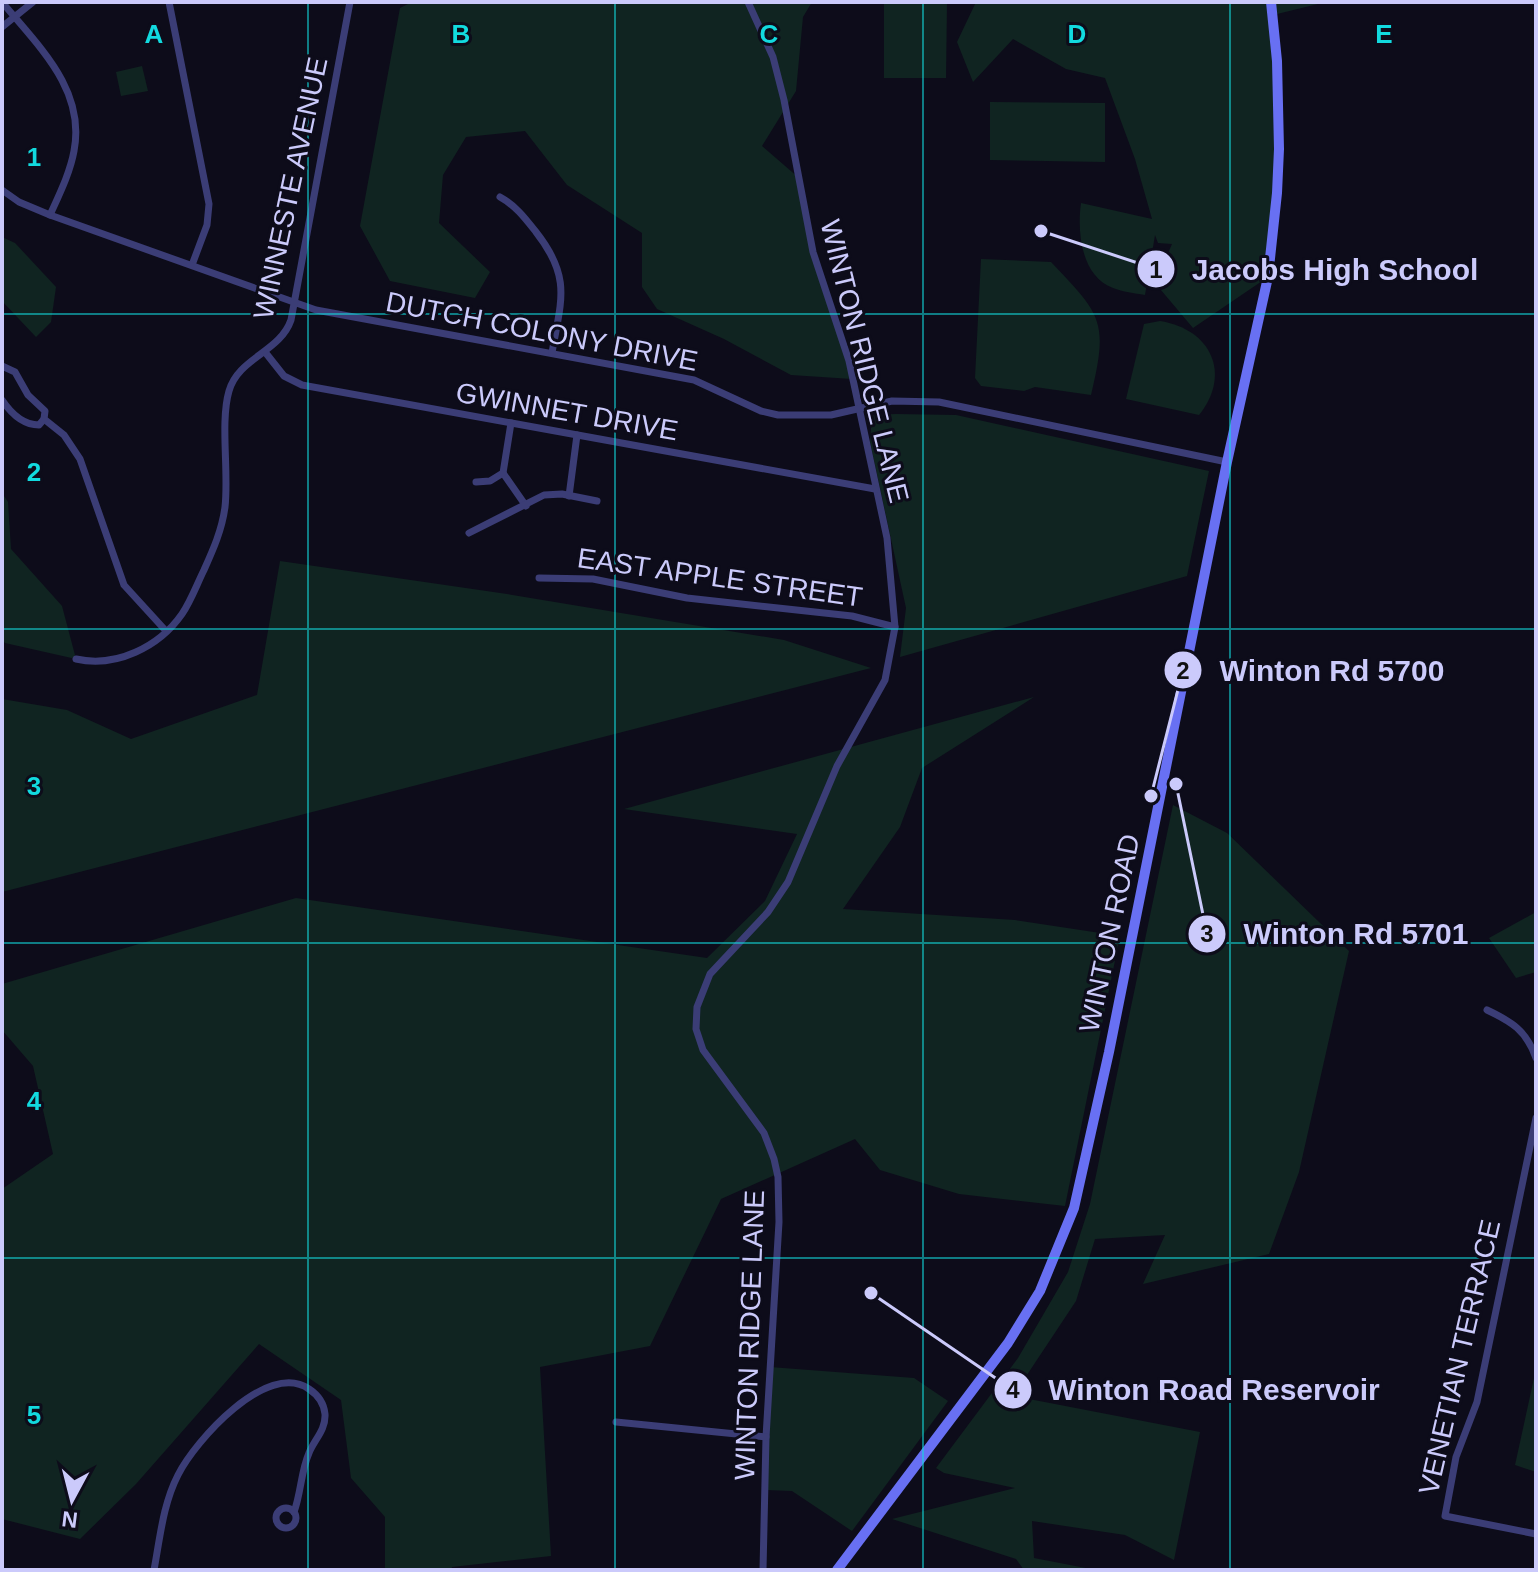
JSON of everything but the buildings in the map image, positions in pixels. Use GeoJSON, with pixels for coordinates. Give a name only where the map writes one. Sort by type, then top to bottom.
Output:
{"type":"FeatureCollection","features":[{"type":"Feature","properties":{"kind":"main road","name":"WINTON ROAD"},"geometry":{"type":"LineString","coordinates":[[837,1570],[1008,1343],[1040,1291],[1070,1218],[1082,1177],[1162,799],[1227,462],[1260,321],[1274,233],[1279,118],[1271,2]]}},
{"type":"Feature","properties":{"kind":"street"},"geometry":{"type":"LineString","coordinates":[[2,2],[59,72],[75,111],[76,136],[72,160],[50,215]]}},
{"type":"Feature","properties":{"kind":"street"},"geometry":{"type":"LineString","coordinates":[[2,27],[33,2]]}},
{"type":"Feature","properties":{"kind":"street"},"geometry":{"type":"LineString","coordinates":[[169,2],[209,204],[207,225],[192,265]]}},
{"type":"Feature","properties":{"kind":"street","name":"WINNESTE AVENUE"},"geometry":{"type":"LineString","coordinates":[[76,659],[93,662],[117,658],[143,648],[166,631],[186,607],[221,530],[226,494],[227,401],[230,386],[239,371],[285,333],[295,302],[350,2]]}},
{"type":"Feature","properties":{"kind":"street","name":"WINTON RIDGE LANE"},"geometry":{"type":"LineString","coordinates":[[748,2],[773,57],[813,252],[849,361],[887,538],[895,627],[885,680],[827,786],[788,882],[768,912],[710,974],[697,1007],[696,1029],[703,1050],[764,1133],[778,1177],[779,1222],[766,1437],[763,1570]]}},
{"type":"Feature","properties":{"kind":"street","name":"DUTCH COLONY DRIVE"},"geometry":{"type":"LineString","coordinates":[[2,190],[19,202],[50,215],[325,312],[694,380],[761,411],[778,415],[813,416],[892,401],[939,402],[1227,462]]}},
{"type":"Feature","properties":{"kind":"street"},"geometry":{"type":"LineString","coordinates":[[500,197],[514,205],[549,248],[558,267],[561,298],[552,353]]}},
{"type":"Feature","properties":{"kind":"street","name":"GWINNET DRIVE"},"geometry":{"type":"LineString","coordinates":[[265,352],[284,376],[295,383],[875,489]]}},
{"type":"Feature","properties":{"kind":"street"},"geometry":{"type":"LineString","coordinates":[[2,366],[15,372],[28,395],[45,411],[44,419],[39,425],[24,422],[2,400]]}},
{"type":"Feature","properties":{"kind":"street"},"geometry":{"type":"LineString","coordinates":[[44,419],[64,435],[77,453],[124,585],[166,631]]}},
{"type":"Feature","properties":{"kind":"street"},"geometry":{"type":"LineString","coordinates":[[511,423],[503,473],[526,506]]}},
{"type":"Feature","properties":{"kind":"street"},"geometry":{"type":"LineString","coordinates":[[569,496],[577,435]]}},
{"type":"Feature","properties":{"kind":"street"},"geometry":{"type":"LineString","coordinates":[[476,482],[490,481],[503,473]]}},
{"type":"Feature","properties":{"kind":"street"},"geometry":{"type":"LineString","coordinates":[[469,533],[544,495],[597,501]]}},
{"type":"Feature","properties":{"kind":"street","name":"EAST APPLE STREET"},"geometry":{"type":"LineString","coordinates":[[539,578],[593,579],[687,598],[852,616],[895,627]]}},
{"type":"Feature","properties":{"kind":"street"},"geometry":{"type":"LineString","coordinates":[[1487,1010],[1516,1024],[1532,1046],[1536,1058]]}},
{"type":"Feature","properties":{"kind":"street","name":"VENETIAN TERRACE"},"geometry":{"type":"LineString","coordinates":[[1536,1118],[1477,1402],[1456,1457],[1445,1516],[1536,1534]]}},
{"type":"Feature","properties":{"kind":"street"},"geometry":{"type":"LineString","coordinates":[[154,1570],[170,1493],[188,1457],[207,1432],[231,1412],[249,1398],[282,1383],[306,1387],[318,1395],[325,1416],[319,1437],[306,1458],[294,1512]]}},
{"type":"Feature","properties":{"kind":"street"},"geometry":{"type":"LineString","coordinates":[[616,1422],[766,1437]]}},
{"type":"Feature","properties":{"kind":"green space"},"geometry":{"type":"Polygon","coordinates":[[[412,2],[812,2],[803,17],[796,91],[762,146],[799,178],[813,252],[852,379],[791,375],[724,339],[657,309],[642,287],[642,233],[567,185],[525,131],[466,137],[443,175],[439,223],[490,272],[475,298],[390,281],[360,226],[400,8],[412,2]]]}},
{"type":"Feature","properties":{"kind":"green space"},"geometry":{"type":"Polygon","coordinates":[[[884,2],[947,2],[946,78],[884,78],[884,2]]]}},
{"type":"Feature","properties":{"kind":"green space"},"geometry":{"type":"Polygon","coordinates":[[[976,2],[1326,2],[1273,15],[1279,103],[1268,277],[1193,328],[1155,283],[1172,244],[1158,243],[1155,235],[1145,295],[1102,282],[1094,274],[1084,252],[1080,227],[1081,203],[1152,219],[1135,159],[1105,78],[1066,69],[1013,39],[973,82],[957,42],[976,2]]]}},
{"type":"Feature","properties":{"kind":"green space"},"geometry":{"type":"Polygon","coordinates":[[[142,66],[148,91],[121,96],[116,72],[142,66]]]}},
{"type":"Feature","properties":{"kind":"green space"},"geometry":{"type":"Polygon","coordinates":[[[990,102],[1105,103],[1105,162],[990,160],[990,102]]]}},
{"type":"Feature","properties":{"kind":"green space"},"geometry":{"type":"Polygon","coordinates":[[[2,237],[15,243],[56,287],[51,322],[36,337],[2,301],[2,237]]]}},
{"type":"Feature","properties":{"kind":"green space"},"geometry":{"type":"Polygon","coordinates":[[[981,259],[1051,262],[1081,295],[1096,320],[1099,334],[1091,395],[1035,387],[1024,391],[981,386],[975,378],[981,259]]]}},
{"type":"Feature","properties":{"kind":"green space"},"geometry":{"type":"Polygon","coordinates":[[[1160,321],[1192,333],[1211,356],[1215,369],[1214,384],[1209,400],[1199,415],[1126,399],[1144,324],[1160,321]]]}},
{"type":"Feature","properties":{"kind":"green space"},"geometry":{"type":"Polygon","coordinates":[[[872,415],[956,415],[1209,471],[1187,576],[900,657],[906,608],[870,442],[872,415]]]}},
{"type":"Feature","properties":{"kind":"green space"},"geometry":{"type":"Polygon","coordinates":[[[2,493],[8,502],[11,549],[62,606],[76,659],[5,643],[2,639],[2,493]]]}},
{"type":"Feature","properties":{"kind":"green space"},"geometry":{"type":"Polygon","coordinates":[[[280,561],[507,594],[784,640],[871,668],[2,892],[2,699],[67,710],[131,739],[257,695],[280,561]]]}},
{"type":"Feature","properties":{"kind":"green space"},"geometry":{"type":"Polygon","coordinates":[[[1034,697],[922,768],[900,827],[843,909],[1015,920],[1120,936],[1065,1206],[959,1194],[880,1170],[855,1139],[721,1199],[650,1346],[540,1367],[551,1556],[452,1567],[451,1570],[385,1570],[385,1517],[351,1478],[341,1400],[259,1344],[136,1484],[80,1539],[2,1519],[2,1189],[53,1154],[33,1066],[2,1030],[2,984],[296,898],[707,958],[765,901],[797,834],[624,809],[1034,697]]]}},
{"type":"Feature","properties":{"kind":"green space"},"geometry":{"type":"Polygon","coordinates":[[[1173,805],[1227,833],[1349,951],[1299,1172],[1269,1254],[1143,1284],[1165,1235],[1095,1239],[1076,1301],[1013,1396],[1200,1432],[1174,1560],[1125,1535],[1032,1521],[1034,1558],[1096,1570],[1024,1570],[1016,1559],[892,1519],[1015,1488],[944,1473],[936,1468],[1018,1358],[1068,1272],[1090,1204],[1173,805]]]}},
{"type":"Feature","properties":{"kind":"green space"},"geometry":{"type":"Polygon","coordinates":[[[1536,912],[1536,972],[1516,978],[1489,938],[1536,912]]]}},
{"type":"Feature","properties":{"kind":"green space"},"geometry":{"type":"Polygon","coordinates":[[[770,1367],[914,1378],[948,1401],[852,1531],[792,1491],[766,1490],[770,1367]]]}},
{"type":"Feature","properties":{"kind":"green space"},"geometry":{"type":"Polygon","coordinates":[[[1536,1369],[1536,1472],[1515,1465],[1536,1369]]]}},
{"type":"Feature","properties":{"kind":"place","name":"Jacobs High School"},"geometry":{"type":"Point","coordinates":[1041,231]}},
{"type":"Feature","properties":{"kind":"place","name":"Winton Rd 5701"},"geometry":{"type":"Point","coordinates":[1176,784]}},
{"type":"Feature","properties":{"kind":"place","name":"Winton Rd 5700"},"geometry":{"type":"Point","coordinates":[1151,796]}},
{"type":"Feature","properties":{"kind":"place","name":"Winton Road Reservoir"},"geometry":{"type":"Point","coordinates":[871,1293]}}]}
